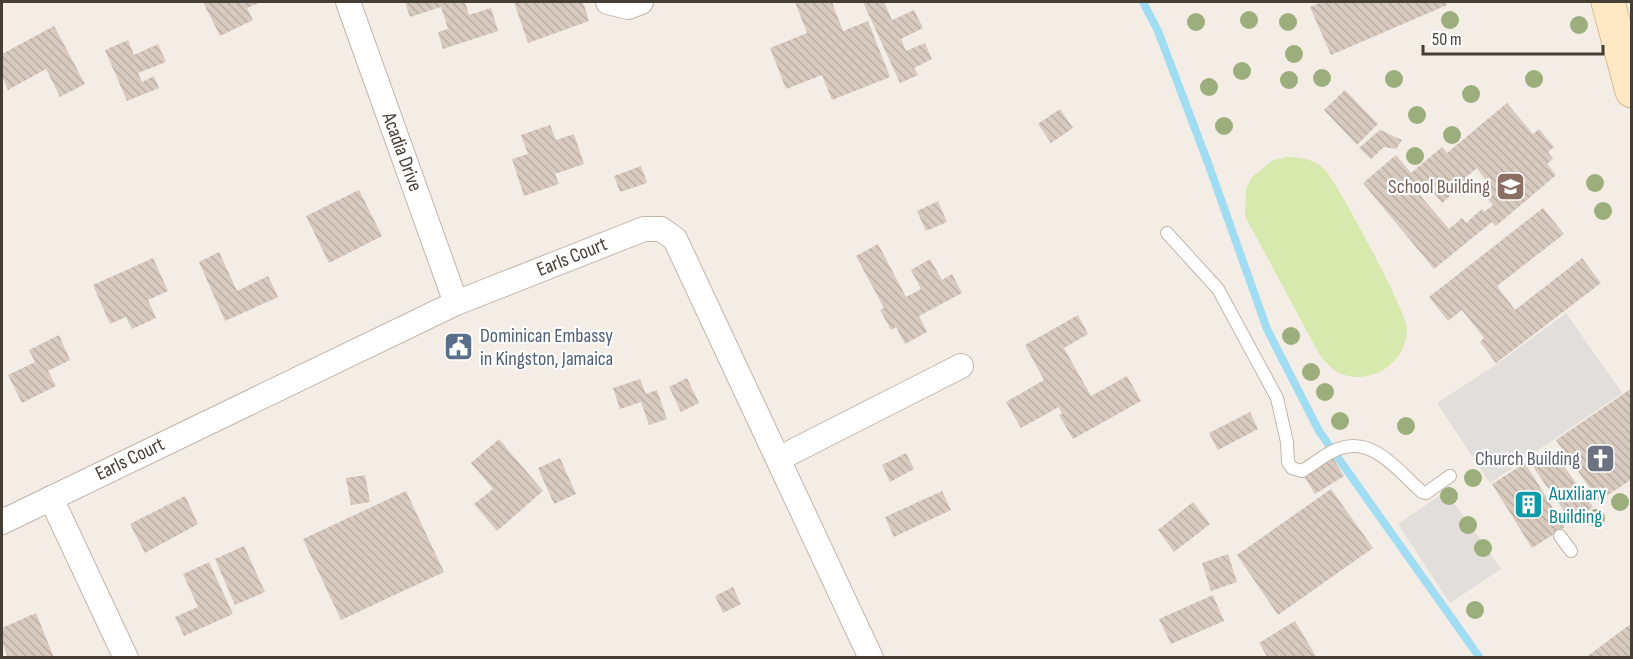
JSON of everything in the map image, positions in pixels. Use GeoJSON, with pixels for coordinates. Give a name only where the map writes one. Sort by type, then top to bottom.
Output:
{"type":"FeatureCollection","features":[{"type":"Feature","properties":{"kind":"main road"},"geometry":{"type":"LineString","coordinates":[[1608,2],[1629,72]]}},
{"type":"Feature","properties":{"kind":"street","name":"Acadia Drive"},"geometry":{"type":"LineString","coordinates":[[348,2],[456,303]]}},
{"type":"Feature","properties":{"kind":"street"},"geometry":{"type":"LineString","coordinates":[[608,2],[628,7],[641,2]]}},
{"type":"Feature","properties":{"kind":"street","name":"Earls Court"},"geometry":{"type":"LineString","coordinates":[[2,522],[456,303],[644,229],[661,229],[675,238],[872,657]]}},
{"type":"Feature","properties":{"kind":"street"},"geometry":{"type":"LineString","coordinates":[[780,458],[961,366]]}},
{"type":"Feature","properties":{"kind":"street"},"geometry":{"type":"LineString","coordinates":[[51,498],[126,657]]}},
{"type":"Feature","properties":{"kind":"lane"},"geometry":{"type":"LineString","coordinates":[[1167,233],[1218,289],[1277,398],[1287,442],[1288,462],[1292,468],[1302,471],[1339,448],[1362,447],[1387,457],[1422,492],[1426,493],[1450,476]]}},
{"type":"Feature","properties":{"kind":"lane"},"geometry":{"type":"LineString","coordinates":[[1560,536],[1571,551]]}},
{"type":"Feature","properties":{"kind":"green space"},"geometry":{"type":"Polygon","coordinates":[[[1287,157],[1307,159],[1325,170],[1370,248],[1404,317],[1407,328],[1406,341],[1401,352],[1385,369],[1374,374],[1351,377],[1339,373],[1330,367],[1319,354],[1245,216],[1246,189],[1252,177],[1273,160],[1287,157]]]}},
{"type":"Feature","properties":{"kind":"shaded area"},"geometry":{"type":"Polygon","coordinates":[[[1566,313],[1622,393],[1490,483],[1437,403],[1494,366],[1566,313]]]}},
{"type":"Feature","properties":{"kind":"shaded area"},"geometry":{"type":"Polygon","coordinates":[[[1446,491],[1501,569],[1450,603],[1398,524],[1446,491]]]}},
{"type":"Feature","properties":{"kind":"building"},"geometry":{"type":"Polygon","coordinates":[[[203,2],[261,2],[247,8],[253,20],[220,36],[203,2]]]}},
{"type":"Feature","properties":{"kind":"building"},"geometry":{"type":"Polygon","coordinates":[[[405,2],[465,2],[469,15],[491,8],[498,31],[443,49],[438,32],[448,29],[441,7],[410,17],[405,2]]]}},
{"type":"Feature","properties":{"kind":"building"},"geometry":{"type":"Polygon","coordinates":[[[514,2],[583,2],[589,21],[528,43],[514,2]]]}},
{"type":"Feature","properties":{"kind":"building"},"geometry":{"type":"Polygon","coordinates":[[[795,2],[832,2],[843,31],[868,21],[890,77],[832,100],[822,75],[786,89],[770,48],[807,33],[795,2]]]}},
{"type":"Feature","properties":{"kind":"building"},"geometry":{"type":"Polygon","coordinates":[[[863,2],[884,2],[892,20],[914,10],[923,28],[901,39],[906,51],[925,43],[932,59],[914,68],[918,75],[900,83],[863,2]]]}},
{"type":"Feature","properties":{"kind":"building"},"geometry":{"type":"Polygon","coordinates":[[[1322,2],[1445,2],[1447,5],[1331,55],[1310,7],[1322,2]]]}},
{"type":"Feature","properties":{"kind":"building"},"geometry":{"type":"Polygon","coordinates":[[[54,26],[85,84],[60,97],[46,69],[8,90],[2,76],[2,54],[54,26]]]}},
{"type":"Feature","properties":{"kind":"building"},"geometry":{"type":"Polygon","coordinates":[[[128,40],[134,55],[158,44],[166,62],[138,73],[142,82],[154,76],[159,88],[127,101],[105,50],[128,40]]]}},
{"type":"Feature","properties":{"kind":"building"},"geometry":{"type":"Polygon","coordinates":[[[1345,90],[1378,124],[1357,145],[1324,110],[1345,90]]]}},
{"type":"Feature","properties":{"kind":"building","name":"School Building"},"geometry":{"type":"Polygon","coordinates":[[[1507,103],[1533,134],[1539,129],[1554,147],[1548,152],[1553,159],[1547,164],[1556,175],[1496,226],[1492,222],[1434,269],[1363,183],[1396,155],[1411,173],[1442,147],[1447,153],[1507,103]],[[1477,168],[1466,177],[1469,180],[1442,203],[1428,186],[1419,194],[1449,229],[1462,218],[1466,223],[1482,209],[1484,212],[1493,205],[1479,189],[1487,182],[1477,168]]]}},
{"type":"Feature","properties":{"kind":"building"},"geometry":{"type":"Polygon","coordinates":[[[1060,109],[1073,128],[1051,143],[1038,124],[1060,109]]]}},
{"type":"Feature","properties":{"kind":"building"},"geometry":{"type":"Polygon","coordinates":[[[550,125],[556,140],[574,134],[584,164],[555,174],[559,184],[524,196],[512,159],[528,154],[521,135],[550,125]]]}},
{"type":"Feature","properties":{"kind":"building"},"geometry":{"type":"Polygon","coordinates":[[[1380,130],[1402,140],[1396,149],[1384,147],[1371,159],[1359,148],[1380,130]]]}},
{"type":"Feature","properties":{"kind":"building"},"geometry":{"type":"Polygon","coordinates":[[[641,166],[647,183],[620,192],[614,176],[641,166]]]}},
{"type":"Feature","properties":{"kind":"building"},"geometry":{"type":"Polygon","coordinates":[[[359,190],[382,236],[329,263],[306,216],[359,190]]]}},
{"type":"Feature","properties":{"kind":"building"},"geometry":{"type":"Polygon","coordinates":[[[938,201],[947,222],[926,231],[917,211],[938,201]]]}},
{"type":"Feature","properties":{"kind":"building","name":"School Building"},"geometry":{"type":"Polygon","coordinates":[[[1543,208],[1564,234],[1497,286],[1515,310],[1582,258],[1601,283],[1496,363],[1480,342],[1484,338],[1462,310],[1448,321],[1429,297],[1543,208]]]}},
{"type":"Feature","properties":{"kind":"building"},"geometry":{"type":"Polygon","coordinates":[[[878,244],[906,297],[921,289],[911,270],[930,259],[942,280],[952,274],[962,293],[919,316],[927,332],[905,344],[896,327],[891,330],[880,310],[884,308],[856,256],[878,244]]]}},
{"type":"Feature","properties":{"kind":"building"},"geometry":{"type":"Polygon","coordinates":[[[219,252],[237,291],[268,276],[278,297],[225,321],[199,262],[219,252]]]}},
{"type":"Feature","properties":{"kind":"building"},"geometry":{"type":"Polygon","coordinates":[[[153,258],[168,291],[148,300],[156,318],[132,329],[126,317],[110,324],[93,285],[153,258]]]}},
{"type":"Feature","properties":{"kind":"building"},"geometry":{"type":"Polygon","coordinates":[[[1078,315],[1088,334],[1064,348],[1091,396],[1127,376],[1141,401],[1073,439],[1059,415],[1062,414],[1059,407],[1021,428],[1006,402],[1044,380],[1025,345],[1078,315]]]}},
{"type":"Feature","properties":{"kind":"building"},"geometry":{"type":"Polygon","coordinates":[[[59,335],[70,360],[48,371],[56,386],[22,403],[8,375],[35,362],[29,350],[59,335]]]}},
{"type":"Feature","properties":{"kind":"building"},"geometry":{"type":"Polygon","coordinates":[[[687,378],[699,403],[681,412],[669,387],[687,378]]]}},
{"type":"Feature","properties":{"kind":"building"},"geometry":{"type":"Polygon","coordinates":[[[640,379],[646,394],[657,390],[667,419],[649,425],[641,402],[620,409],[613,388],[640,379]]]}},
{"type":"Feature","properties":{"kind":"building","name":"Church Building"},"geometry":{"type":"Polygon","coordinates":[[[1632,388],[1632,479],[1599,501],[1556,440],[1632,388]]]}},
{"type":"Feature","properties":{"kind":"building"},"geometry":{"type":"Polygon","coordinates":[[[1250,412],[1258,429],[1218,450],[1209,433],[1250,412]]]}},
{"type":"Feature","properties":{"kind":"building"},"geometry":{"type":"Polygon","coordinates":[[[499,439],[543,491],[497,531],[474,504],[493,489],[471,463],[499,439]]]}},
{"type":"Feature","properties":{"kind":"building"},"geometry":{"type":"Polygon","coordinates":[[[1554,452],[1593,507],[1572,522],[1533,467],[1554,452]]]}},
{"type":"Feature","properties":{"kind":"building"},"geometry":{"type":"Polygon","coordinates":[[[906,453],[914,469],[890,482],[882,465],[906,453]]]}},
{"type":"Feature","properties":{"kind":"building"},"geometry":{"type":"Polygon","coordinates":[[[560,458],[576,494],[554,504],[538,468],[560,458]]]}},
{"type":"Feature","properties":{"kind":"building"},"geometry":{"type":"Polygon","coordinates":[[[1333,458],[1344,476],[1315,494],[1304,476],[1333,458]]]}},
{"type":"Feature","properties":{"kind":"building","name":"Auxiliary Building"},"geometry":{"type":"Polygon","coordinates":[[[1525,463],[1565,527],[1532,548],[1492,484],[1525,463]]]}},
{"type":"Feature","properties":{"kind":"building"},"geometry":{"type":"Polygon","coordinates":[[[365,475],[370,502],[351,505],[346,478],[365,475]]]}},
{"type":"Feature","properties":{"kind":"building"},"geometry":{"type":"Polygon","coordinates":[[[1331,489],[1373,548],[1278,615],[1237,555],[1331,489]]]}},
{"type":"Feature","properties":{"kind":"building"},"geometry":{"type":"Polygon","coordinates":[[[406,491],[444,572],[341,620],[303,539],[406,491]]]}},
{"type":"Feature","properties":{"kind":"building"},"geometry":{"type":"Polygon","coordinates":[[[942,491],[951,510],[894,537],[885,517],[942,491]]]}},
{"type":"Feature","properties":{"kind":"building"},"geometry":{"type":"Polygon","coordinates":[[[185,496],[198,524],[145,553],[130,524],[185,496]]]}},
{"type":"Feature","properties":{"kind":"building"},"geometry":{"type":"Polygon","coordinates":[[[1193,502],[1210,524],[1174,552],[1158,530],[1193,502]]]}},
{"type":"Feature","properties":{"kind":"building"},"geometry":{"type":"Polygon","coordinates":[[[244,546],[265,592],[235,605],[215,559],[244,546]]]}},
{"type":"Feature","properties":{"kind":"building"},"geometry":{"type":"Polygon","coordinates":[[[1228,554],[1237,582],[1211,591],[1202,563],[1228,554]]]}},
{"type":"Feature","properties":{"kind":"building"},"geometry":{"type":"Polygon","coordinates":[[[209,562],[233,614],[184,636],[175,617],[198,607],[183,574],[209,562]]]}},
{"type":"Feature","properties":{"kind":"building"},"geometry":{"type":"Polygon","coordinates":[[[733,587],[741,604],[723,613],[715,596],[733,587]]]}},
{"type":"Feature","properties":{"kind":"building"},"geometry":{"type":"Polygon","coordinates":[[[1213,595],[1224,621],[1171,644],[1159,619],[1213,595]]]}},
{"type":"Feature","properties":{"kind":"building"},"geometry":{"type":"Polygon","coordinates":[[[36,613],[54,658],[8,658],[2,642],[2,628],[36,613]]]}},
{"type":"Feature","properties":{"kind":"building"},"geometry":{"type":"Polygon","coordinates":[[[1295,621],[1317,658],[1268,658],[1259,643],[1295,621]]]}},
{"type":"Feature","properties":{"kind":"building"},"geometry":{"type":"Polygon","coordinates":[[[1632,623],[1632,658],[1585,658],[1632,623]]]}},
{"type":"Feature","properties":{"kind":"waterway"},"geometry":{"type":"LineString","coordinates":[[1143,2],[1158,31],[1267,329],[1319,431],[1480,658]]}},
{"type":"Feature","properties":{"kind":"place","name":"School Building"},"geometry":{"type":"Point","coordinates":[1511,187]}},
{"type":"Feature","properties":{"kind":"place","name":"Dominican Embassy in Kingston, Jamaica"},"geometry":{"type":"Point","coordinates":[459,347]}},
{"type":"Feature","properties":{"kind":"place","name":"Church Building"},"geometry":{"type":"Point","coordinates":[1601,459]}},
{"type":"Feature","properties":{"kind":"place","name":"Auxiliary Building"},"geometry":{"type":"Point","coordinates":[1528,505]}}]}
